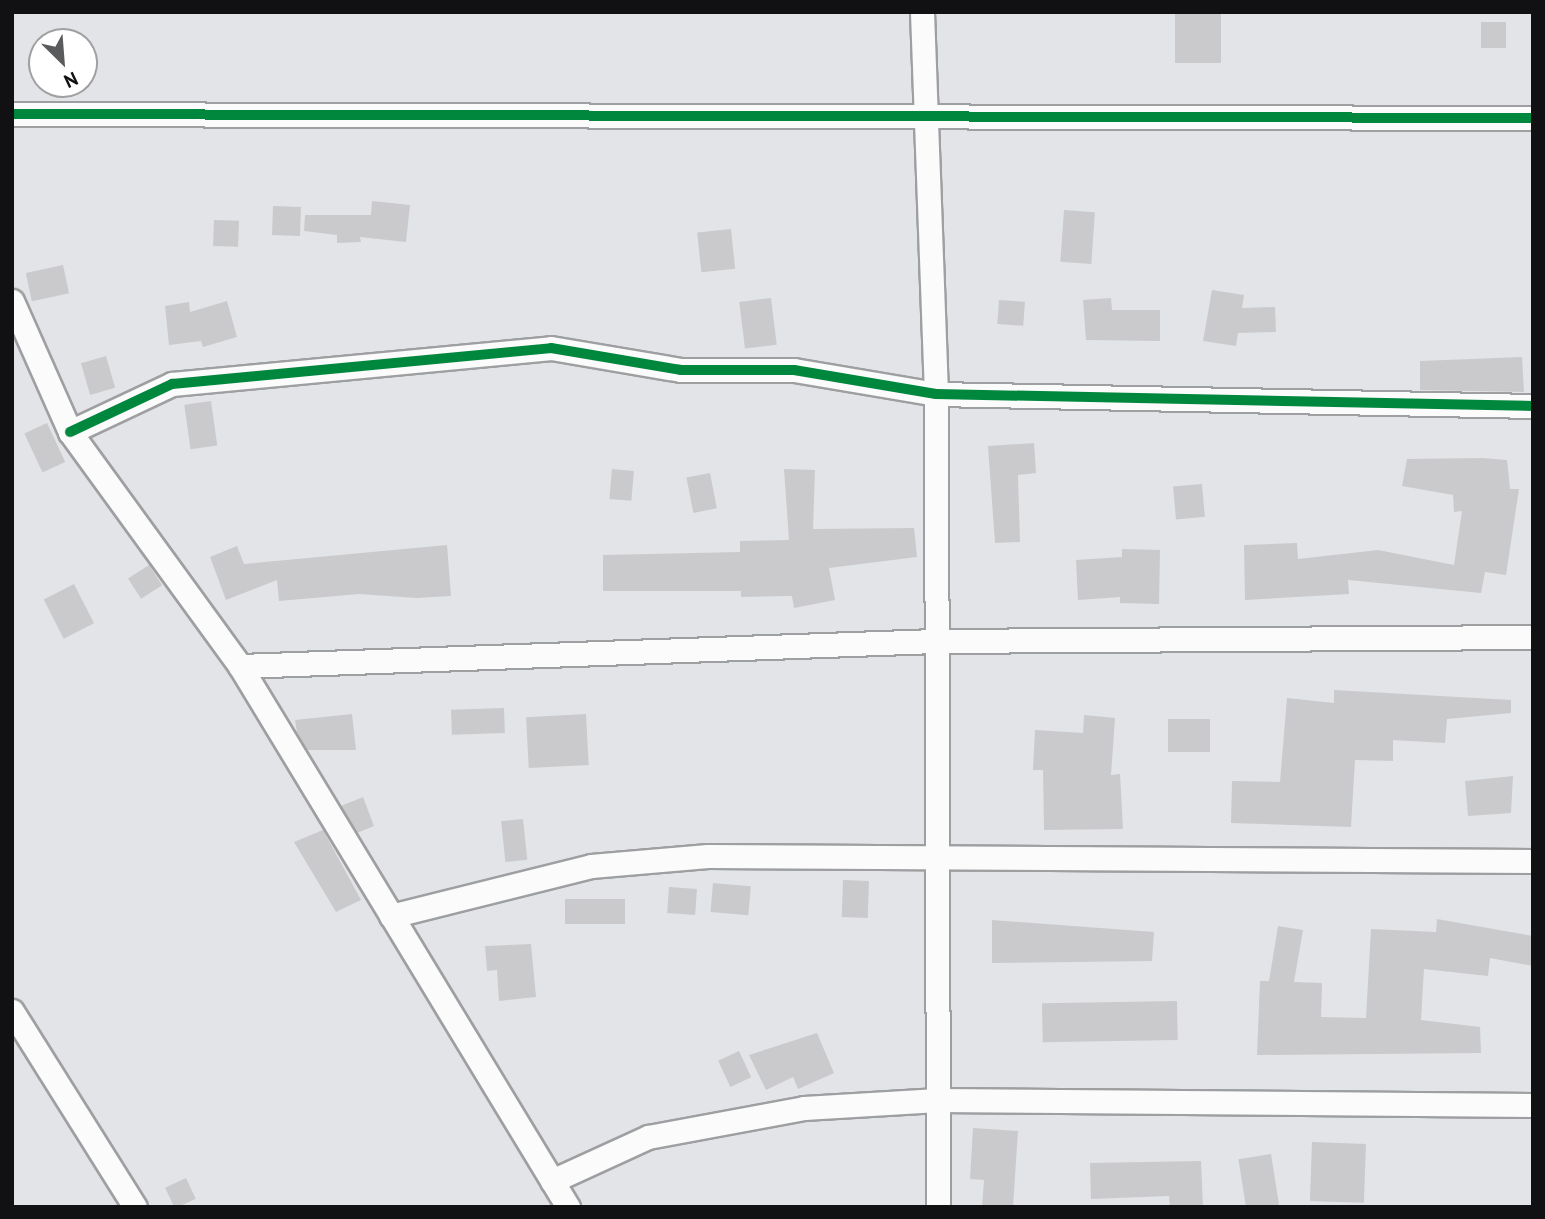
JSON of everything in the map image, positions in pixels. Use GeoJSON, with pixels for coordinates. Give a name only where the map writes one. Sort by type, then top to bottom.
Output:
{"type":"FeatureCollection","features":[{"type":"Feature","properties":{"kind":"street"},"geometry":{"type":"LineString","coordinates":[[922,12],[936,394],[935,861],[938,1207]]}},
{"type":"Feature","properties":{"kind":"street"},"geometry":{"type":"LineString","coordinates":[[12,114],[925,120],[1533,118]]}},
{"type":"Feature","properties":{"kind":"street"},"geometry":{"type":"LineString","coordinates":[[12,300],[70,432],[240,666],[568,1207]]}},
{"type":"Feature","properties":{"kind":"street"},"geometry":{"type":"LineString","coordinates":[[70,432],[172,384],[551,348],[681,370],[794,370],[936,394],[1533,406]]}},
{"type":"Feature","properties":{"kind":"street"},"geometry":{"type":"LineString","coordinates":[[240,666],[935,641],[1533,637]]}},
{"type":"Feature","properties":{"kind":"street"},"geometry":{"type":"LineString","coordinates":[[391,916],[591,866],[708,856],[935,861],[1533,860]]}},
{"type":"Feature","properties":{"kind":"street"},"geometry":{"type":"LineString","coordinates":[[12,1012],[135,1207]]}},
{"type":"Feature","properties":{"kind":"street"},"geometry":{"type":"LineString","coordinates":[[552,1181],[648,1137],[804,1108],[938,1100],[1533,1105]]}},
{"type":"Feature","properties":{"kind":"building"},"geometry":{"type":"Polygon","coordinates":[[[1175,12],[1221,12],[1221,63],[1175,63],[1175,12]]]}},
{"type":"Feature","properties":{"kind":"building"},"geometry":{"type":"Polygon","coordinates":[[[1481,22],[1506,22],[1506,48],[1481,48],[1481,22]]]}},
{"type":"Feature","properties":{"kind":"building"},"geometry":{"type":"Polygon","coordinates":[[[372,201],[410,205],[406,242],[360,237],[361,242],[337,243],[337,235],[304,231],[305,215],[371,215],[372,201]]]}},
{"type":"Feature","properties":{"kind":"building"},"geometry":{"type":"Polygon","coordinates":[[[273,206],[301,207],[300,236],[272,235],[273,206]]]}},
{"type":"Feature","properties":{"kind":"building"},"geometry":{"type":"Polygon","coordinates":[[[1064,210],[1095,212],[1091,264],[1060,262],[1064,210]]]}},
{"type":"Feature","properties":{"kind":"building"},"geometry":{"type":"Polygon","coordinates":[[[214,220],[239,221],[238,247],[213,246],[214,220]]]}},
{"type":"Feature","properties":{"kind":"building"},"geometry":{"type":"Polygon","coordinates":[[[731,229],[735,269],[701,272],[697,233],[731,229]]]}},
{"type":"Feature","properties":{"kind":"building"},"geometry":{"type":"Polygon","coordinates":[[[63,265],[69,293],[32,301],[26,273],[63,265]]]}},
{"type":"Feature","properties":{"kind":"building"},"geometry":{"type":"Polygon","coordinates":[[[1212,290],[1244,295],[1242,308],[1275,307],[1276,332],[1238,333],[1236,346],[1203,341],[1212,290]]]}},
{"type":"Feature","properties":{"kind":"building"},"geometry":{"type":"Polygon","coordinates":[[[771,298],[777,345],[745,349],[739,302],[771,298]]]}},
{"type":"Feature","properties":{"kind":"building"},"geometry":{"type":"Polygon","coordinates":[[[1111,298],[1112,310],[1160,310],[1160,341],[1086,340],[1083,300],[1111,298]]]}},
{"type":"Feature","properties":{"kind":"building"},"geometry":{"type":"Polygon","coordinates":[[[999,300],[1025,302],[1023,326],[997,324],[999,300]]]}},
{"type":"Feature","properties":{"kind":"building"},"geometry":{"type":"Polygon","coordinates":[[[227,301],[237,337],[203,347],[201,341],[169,345],[165,306],[189,302],[190,312],[227,301]]]}},
{"type":"Feature","properties":{"kind":"building"},"geometry":{"type":"Polygon","coordinates":[[[106,356],[115,388],[90,395],[81,363],[106,356]]]}},
{"type":"Feature","properties":{"kind":"building"},"geometry":{"type":"Polygon","coordinates":[[[1522,357],[1524,392],[1420,390],[1420,361],[1522,357]]]}},
{"type":"Feature","properties":{"kind":"building"},"geometry":{"type":"Polygon","coordinates":[[[211,401],[217,446],[191,449],[184,405],[211,401]]]}},
{"type":"Feature","properties":{"kind":"building"},"geometry":{"type":"Polygon","coordinates":[[[47,423],[65,462],[43,473],[24,434],[47,423]]]}},
{"type":"Feature","properties":{"kind":"building"},"geometry":{"type":"Polygon","coordinates":[[[1034,443],[1036,473],[1018,475],[1020,542],[995,543],[988,446],[1034,443]]]}},
{"type":"Feature","properties":{"kind":"building"},"geometry":{"type":"Polygon","coordinates":[[[1407,459],[1507,460],[1510,489],[1519,489],[1506,575],[1485,572],[1481,593],[1348,580],[1349,594],[1245,600],[1244,545],[1297,543],[1298,559],[1378,550],[1454,565],[1462,511],[1454,512],[1453,495],[1402,486],[1407,459]]]}},
{"type":"Feature","properties":{"kind":"building"},"geometry":{"type":"Polygon","coordinates":[[[612,469],[634,471],[631,501],[609,499],[612,469]]]}},
{"type":"Feature","properties":{"kind":"building"},"geometry":{"type":"Polygon","coordinates":[[[784,469],[815,470],[813,529],[914,528],[917,557],[829,568],[835,600],[794,608],[792,596],[741,597],[741,591],[603,591],[603,555],[740,552],[740,541],[789,540],[784,469]]]}},
{"type":"Feature","properties":{"kind":"building"},"geometry":{"type":"Polygon","coordinates":[[[710,473],[717,508],[693,513],[686,478],[710,473]]]}},
{"type":"Feature","properties":{"kind":"building"},"geometry":{"type":"Polygon","coordinates":[[[1202,484],[1205,517],[1176,519],[1173,487],[1202,484]]]}},
{"type":"Feature","properties":{"kind":"building"},"geometry":{"type":"Polygon","coordinates":[[[447,545],[451,596],[416,598],[359,594],[279,601],[277,580],[226,600],[210,557],[237,546],[244,564],[447,545]]]}},
{"type":"Feature","properties":{"kind":"building"},"geometry":{"type":"Polygon","coordinates":[[[1122,549],[1160,550],[1159,604],[1120,603],[1120,597],[1078,600],[1076,560],[1122,557],[1122,549]]]}},
{"type":"Feature","properties":{"kind":"building"},"geometry":{"type":"Polygon","coordinates":[[[149,565],[162,585],[141,599],[128,579],[149,565]]]}},
{"type":"Feature","properties":{"kind":"building"},"geometry":{"type":"Polygon","coordinates":[[[74,584],[94,623],[64,639],[44,599],[74,584]]]}},
{"type":"Feature","properties":{"kind":"building"},"geometry":{"type":"Polygon","coordinates":[[[1334,690],[1511,700],[1511,713],[1447,719],[1445,743],[1393,740],[1393,761],[1355,760],[1351,827],[1231,823],[1232,781],[1280,782],[1287,698],[1334,703],[1334,690]]]}},
{"type":"Feature","properties":{"kind":"building"},"geometry":{"type":"Polygon","coordinates":[[[504,708],[505,733],[452,735],[451,710],[504,708]]]}},
{"type":"Feature","properties":{"kind":"building"},"geometry":{"type":"Polygon","coordinates":[[[352,714],[356,750],[307,750],[297,732],[295,720],[352,714]]]}},
{"type":"Feature","properties":{"kind":"building"},"geometry":{"type":"Polygon","coordinates":[[[586,714],[589,765],[529,768],[526,717],[586,714]]]}},
{"type":"Feature","properties":{"kind":"building"},"geometry":{"type":"Polygon","coordinates":[[[1084,715],[1115,718],[1111,775],[1120,774],[1123,829],[1044,830],[1043,770],[1033,770],[1035,730],[1083,733],[1084,715]]]}},
{"type":"Feature","properties":{"kind":"building"},"geometry":{"type":"Polygon","coordinates":[[[1168,719],[1210,719],[1210,752],[1168,752],[1168,719]]]}},
{"type":"Feature","properties":{"kind":"building"},"geometry":{"type":"Polygon","coordinates":[[[1513,776],[1511,813],[1468,816],[1465,781],[1513,776]]]}},
{"type":"Feature","properties":{"kind":"building"},"geometry":{"type":"Polygon","coordinates":[[[363,797],[374,826],[357,833],[341,806],[363,797]]]}},
{"type":"Feature","properties":{"kind":"building"},"geometry":{"type":"Polygon","coordinates":[[[523,819],[527,860],[505,862],[501,821],[523,819]]]}},
{"type":"Feature","properties":{"kind":"building"},"geometry":{"type":"Polygon","coordinates":[[[323,830],[361,900],[336,912],[294,842],[323,830]]]}},
{"type":"Feature","properties":{"kind":"building"},"geometry":{"type":"Polygon","coordinates":[[[843,880],[869,881],[868,918],[842,917],[843,880]]]}},
{"type":"Feature","properties":{"kind":"building"},"geometry":{"type":"Polygon","coordinates":[[[713,883],[751,886],[748,915],[710,912],[713,883]]]}},
{"type":"Feature","properties":{"kind":"building"},"geometry":{"type":"Polygon","coordinates":[[[669,887],[697,889],[695,915],[667,913],[669,887]]]}},
{"type":"Feature","properties":{"kind":"building"},"geometry":{"type":"Polygon","coordinates":[[[565,899],[625,899],[625,924],[565,924],[565,899]]]}},
{"type":"Feature","properties":{"kind":"building"},"geometry":{"type":"Polygon","coordinates":[[[1437,919],[1533,936],[1533,966],[1490,958],[1488,976],[1424,969],[1421,1020],[1480,1027],[1481,1053],[1257,1055],[1260,981],[1269,981],[1278,926],[1303,930],[1294,982],[1322,983],[1321,1017],[1366,1018],[1371,929],[1436,932],[1437,919]]]}},
{"type":"Feature","properties":{"kind":"building"},"geometry":{"type":"Polygon","coordinates":[[[992,920],[1154,932],[1152,961],[992,963],[992,920]]]}},
{"type":"Feature","properties":{"kind":"building"},"geometry":{"type":"Polygon","coordinates":[[[531,944],[536,997],[499,1001],[497,970],[487,971],[485,946],[531,944]]]}},
{"type":"Feature","properties":{"kind":"building"},"geometry":{"type":"Polygon","coordinates":[[[1177,1001],[1178,1040],[1043,1042],[1042,1003],[1177,1001]]]}},
{"type":"Feature","properties":{"kind":"building"},"geometry":{"type":"Polygon","coordinates":[[[817,1033],[834,1073],[798,1089],[793,1077],[766,1090],[749,1055],[817,1033]]]}},
{"type":"Feature","properties":{"kind":"building"},"geometry":{"type":"Polygon","coordinates":[[[739,1051],[751,1077],[730,1087],[718,1061],[739,1051]]]}},
{"type":"Feature","properties":{"kind":"building"},"geometry":{"type":"Polygon","coordinates":[[[973,1128],[1018,1131],[1013,1207],[982,1207],[984,1180],[970,1179],[973,1128]]]}},
{"type":"Feature","properties":{"kind":"building"},"geometry":{"type":"Polygon","coordinates":[[[1312,1142],[1366,1144],[1364,1203],[1310,1201],[1312,1142]]]}},
{"type":"Feature","properties":{"kind":"building"},"geometry":{"type":"Polygon","coordinates":[[[1271,1154],[1279,1207],[1246,1207],[1238,1159],[1271,1154]]]}},
{"type":"Feature","properties":{"kind":"building"},"geometry":{"type":"Polygon","coordinates":[[[1201,1161],[1203,1207],[1170,1207],[1169,1196],[1091,1199],[1090,1163],[1201,1161]]]}},
{"type":"Feature","properties":{"kind":"building"},"geometry":{"type":"Polygon","coordinates":[[[186,1178],[196,1199],[174,1207],[165,1188],[186,1178]]]}},
{"type":"Feature","properties":{"kind":"cycle path"},"geometry":{"type":"LineString","coordinates":[[12,114],[1533,118]]}},
{"type":"Feature","properties":{"kind":"cycle path"},"geometry":{"type":"LineString","coordinates":[[70,432],[172,384],[551,348],[681,370],[794,370],[936,394],[1533,406]]}}]}
